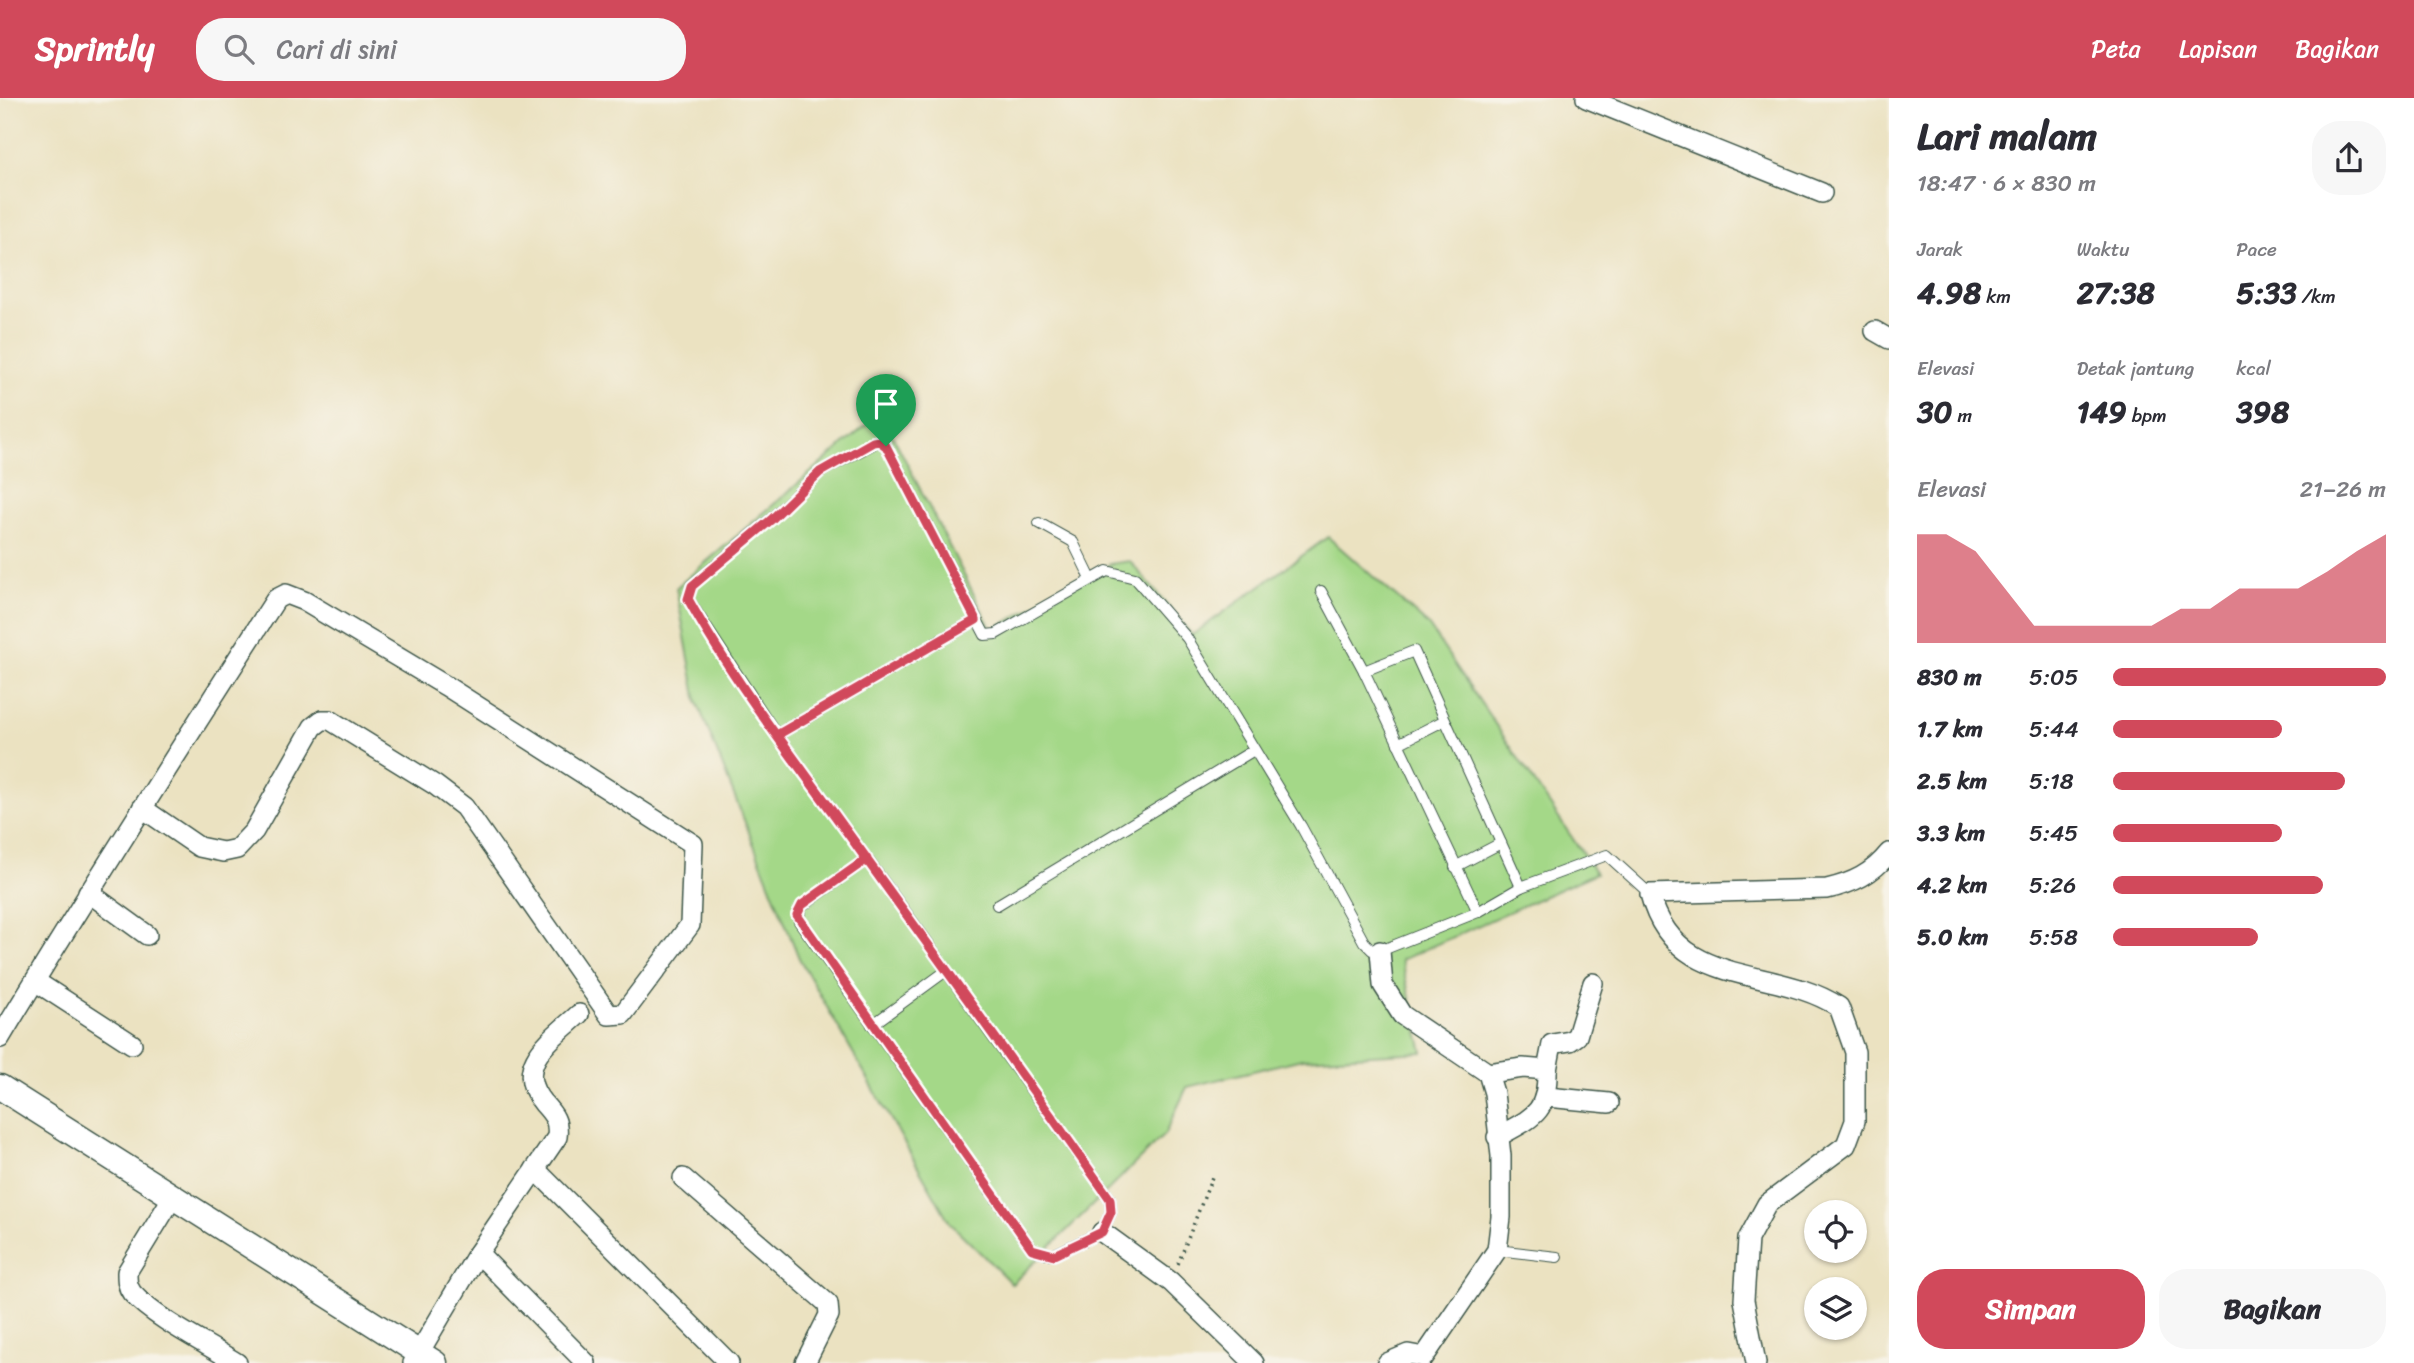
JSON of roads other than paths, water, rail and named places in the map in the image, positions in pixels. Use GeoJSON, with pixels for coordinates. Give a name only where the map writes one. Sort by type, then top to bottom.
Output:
{"type":"FeatureCollection","features":[{"type":"Feature","properties":{"kind":"street"},"geometry":{"type":"LineString","coordinates":[[1586,98],[1822,192]]}},
{"type":"Feature","properties":{"kind":"street"},"geometry":{"type":"LineString","coordinates":[[0,1038],[88,892],[142,808],[276,600],[292,595],[446,686],[693,844],[690,925],[623,1014],[609,1015],[464,807],[435,785],[330,720],[322,720],[309,732],[254,831],[237,849],[223,852],[199,847],[142,808]]}},
{"type":"Feature","properties":{"kind":"street"},"geometry":{"type":"LineString","coordinates":[[1756,1363],[1744,1300],[1748,1239],[1767,1204],[1846,1145],[1855,1121],[1856,1052],[1839,1007],[1815,995],[1734,973],[1696,956],[1673,941],[1661,928],[1650,894],[1828,890],[1850,884],[1871,873],[1889,853]]}},
{"type":"Feature","properties":{"kind":"street"},"geometry":{"type":"LineString","coordinates":[[88,892],[147,935]]}},
{"type":"Feature","properties":{"kind":"street"},"geometry":{"type":"LineString","coordinates":[[1380,951],[1383,985],[1402,1015],[1488,1073],[1494,1093],[1502,1192],[1497,1250],[1424,1360],[1408,1353],[1387,1363]]}},
{"type":"Feature","properties":{"kind":"street"},"geometry":{"type":"LineString","coordinates":[[34,981],[132,1044]]}},
{"type":"Feature","properties":{"kind":"street"},"geometry":{"type":"LineString","coordinates":[[1497,1137],[1524,1122],[1547,1097],[1547,1070],[1552,1044],[1570,1041],[1577,1036],[1593,983]]}},
{"type":"Feature","properties":{"kind":"street"},"geometry":{"type":"LineString","coordinates":[[0,1087],[174,1195],[422,1359],[478,1253],[557,1137],[558,1125],[531,1086],[531,1069],[548,1042],[579,1014]]}},
{"type":"Feature","properties":{"kind":"street"},"geometry":{"type":"LineString","coordinates":[[1488,1073],[1522,1068],[1547,1070]]}},
{"type":"Feature","properties":{"kind":"street"},"geometry":{"type":"LineString","coordinates":[[1547,1097],[1609,1103]]}},
{"type":"Feature","properties":{"kind":"street"},"geometry":{"type":"LineString","coordinates":[[534,1169],[724,1362]]}},
{"type":"Feature","properties":{"kind":"street"},"geometry":{"type":"LineString","coordinates":[[683,1178],[828,1304],[829,1315],[805,1363]]}},
{"type":"Feature","properties":{"kind":"street"},"geometry":{"type":"LineString","coordinates":[[174,1195],[127,1272],[127,1284],[133,1294],[177,1326],[237,1363]]}},
{"type":"Feature","properties":{"kind":"street"},"geometry":{"type":"LineString","coordinates":[[1102,1232],[1171,1282],[1254,1363]]}},
{"type":"Feature","properties":{"kind":"street"},"geometry":{"type":"LineString","coordinates":[[478,1253],[586,1363]]}},
{"type":"Feature","properties":{"kind":"lane"},"geometry":{"type":"LineString","coordinates":[[867,859],[802,905],[797,915],[1032,1249],[1054,1255],[1102,1232],[1111,1212],[1110,1199],[867,859],[777,735],[688,595],[692,586],[831,464],[873,442],[883,443],[985,635],[996,634],[1107,572],[1135,578],[1187,638],[1301,826],[1364,942],[1371,950],[1380,951],[1478,912],[1521,887],[1608,855],[1650,894]]}},
{"type":"Feature","properties":{"kind":"lane"},"geometry":{"type":"LineString","coordinates":[[1039,523],[1073,542],[1091,579]]}},
{"type":"Feature","properties":{"kind":"lane"},"geometry":{"type":"LineString","coordinates":[[1321,591],[1364,671],[1478,912]]}},
{"type":"Feature","properties":{"kind":"lane"},"geometry":{"type":"LineString","coordinates":[[777,735],[976,620]]}},
{"type":"Feature","properties":{"kind":"lane"},"geometry":{"type":"LineString","coordinates":[[1364,671],[1413,650],[1521,887]]}},
{"type":"Feature","properties":{"kind":"lane"},"geometry":{"type":"LineString","coordinates":[[1398,744],[1445,720]]}},
{"type":"Feature","properties":{"kind":"lane"},"geometry":{"type":"LineString","coordinates":[[997,905],[1254,750]]}},
{"type":"Feature","properties":{"kind":"lane"},"geometry":{"type":"LineString","coordinates":[[1455,867],[1501,843]]}},
{"type":"Feature","properties":{"kind":"lane"},"geometry":{"type":"LineString","coordinates":[[872,1025],[946,971]]}},
{"type":"Feature","properties":{"kind":"lane"},"geometry":{"type":"LineString","coordinates":[[1497,1250],[1557,1257]]}}]}
